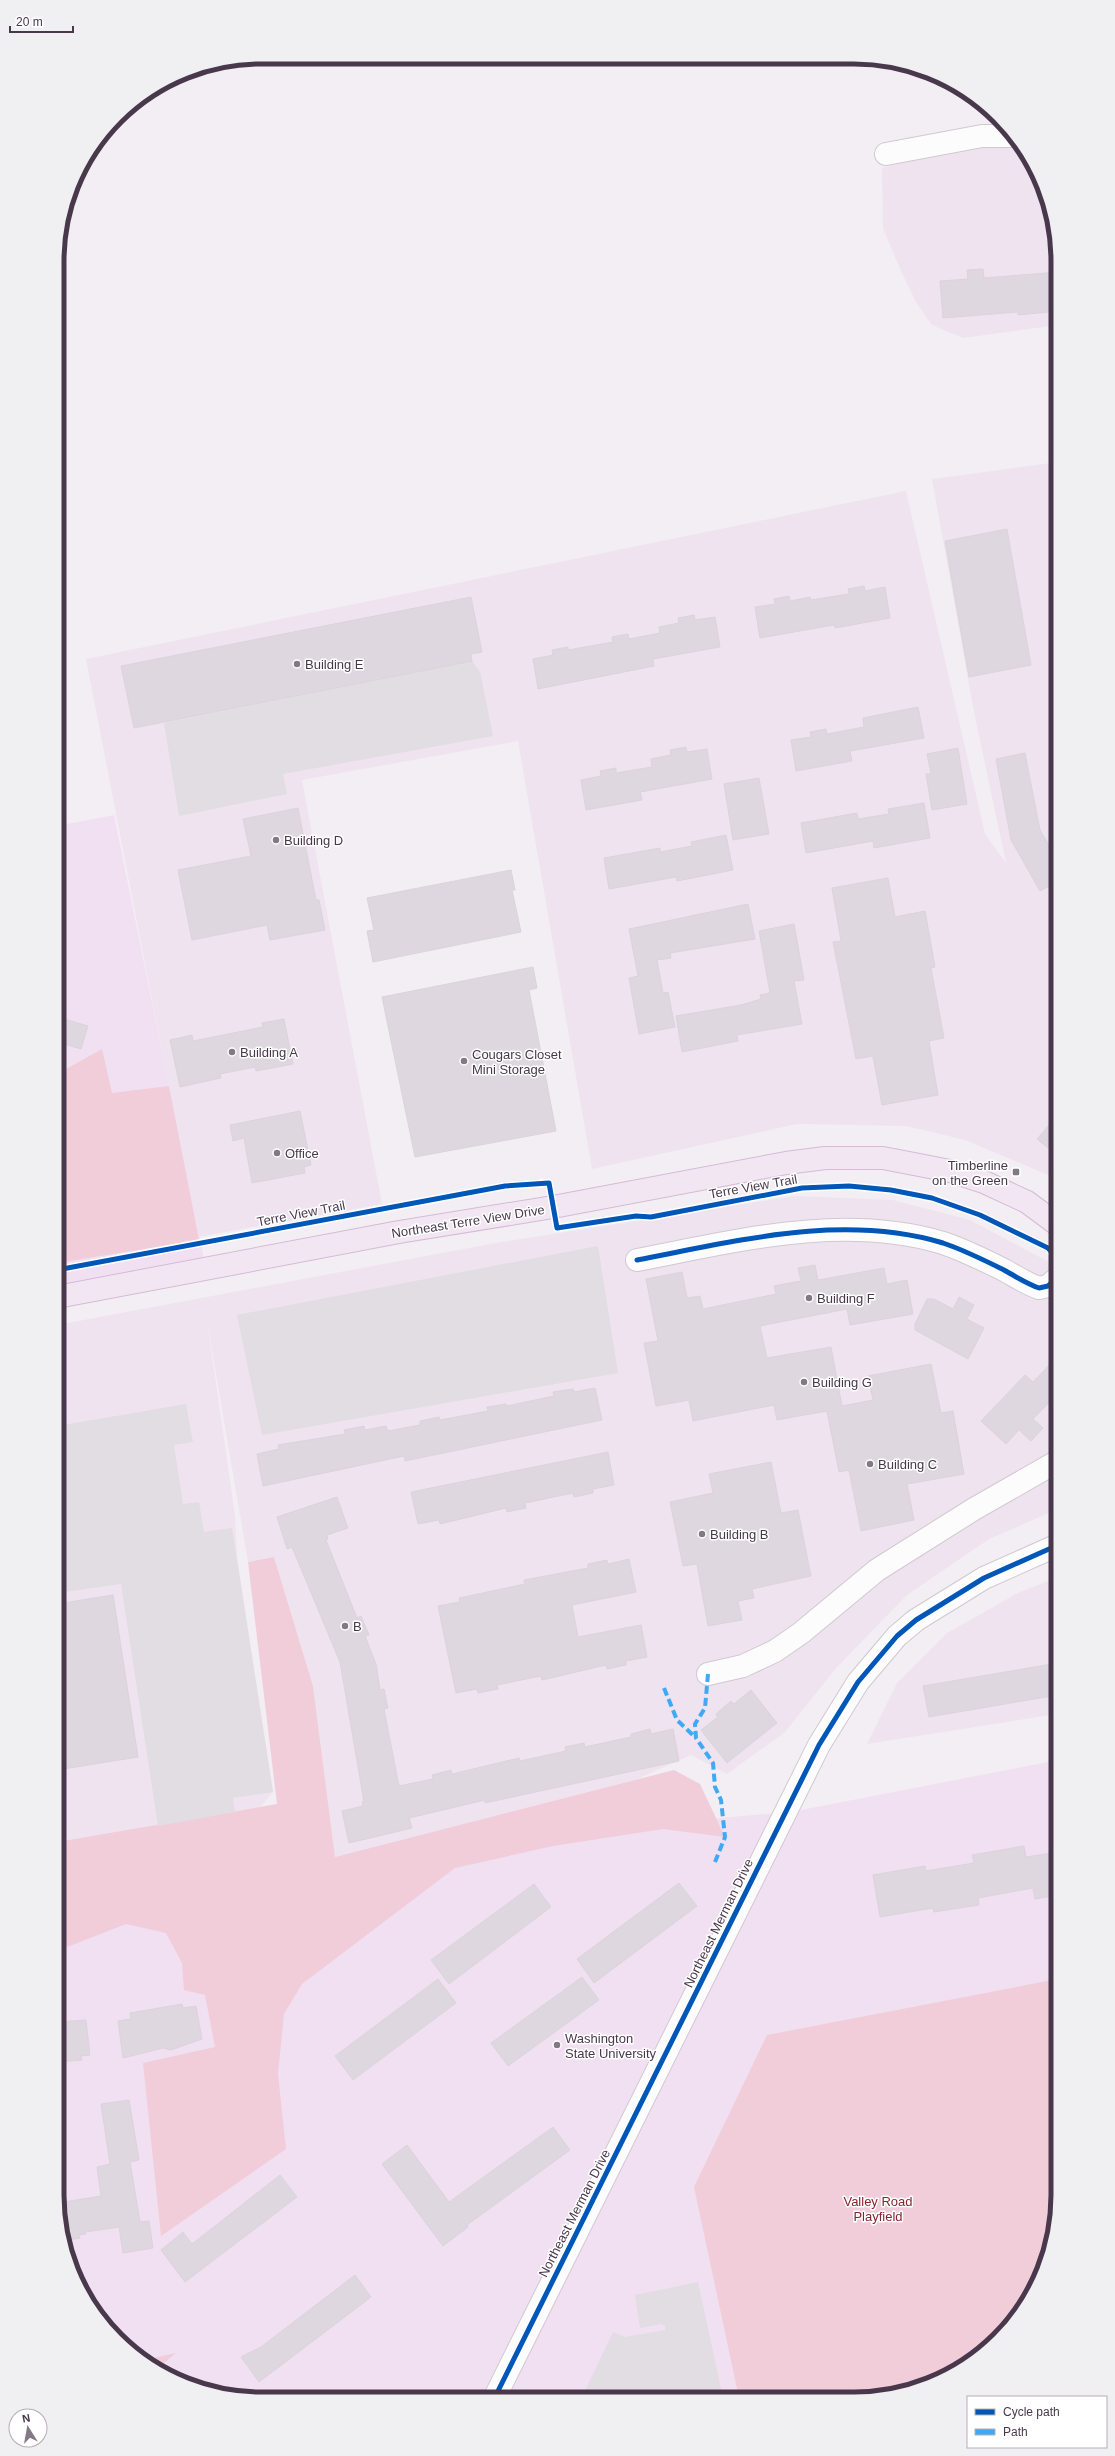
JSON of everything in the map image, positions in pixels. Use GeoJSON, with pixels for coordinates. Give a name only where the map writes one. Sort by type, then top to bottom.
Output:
{"type":"FeatureCollection","features":[{"type":"Feature","properties":{"kind":"main road","name":"Northeast Terre View Drive"},"geometry":{"type":"LineString","coordinates":[[64,1296],[399,1232],[553,1207],[786,1163],[825,1158],[883,1158],[950,1171],[984,1182],[1027,1202],[1051,1220]]}},
{"type":"Feature","properties":{"kind":"street"},"geometry":{"type":"LineString","coordinates":[[886,154],[982,136],[1006,136]]}},
{"type":"Feature","properties":{"kind":"street"},"geometry":{"type":"LineString","coordinates":[[637,1260],[786,1234],[858,1228],[903,1234],[943,1243],[978,1257],[1039,1288],[1051,1284]]}},
{"type":"Feature","properties":{"kind":"street"},"geometry":{"type":"LineString","coordinates":[[708,1674],[743,1666],[775,1651],[801,1633],[877,1570],[974,1509],[1051,1465]]}},
{"type":"Feature","properties":{"kind":"street","name":"Northeast Merman Drive"},"geometry":{"type":"LineString","coordinates":[[497,2392],[816,1752],[858,1682],[883,1650],[916,1620],[984,1578],[1051,1548]]}},
{"type":"Feature","properties":{"kind":"shaded area"},"geometry":{"type":"Polygon","coordinates":[[[1012,144],[1025,163],[1041,198],[1051,248],[1051,326],[963,338],[932,325],[916,302],[883,228],[882,168],[943,150],[1012,144]]]}},
{"type":"Feature","properties":{"kind":"shaded area","name":"Timberline on the Green"},"geometry":{"type":"Polygon","coordinates":[[[1051,463],[1051,1176],[965,1140],[906,1126],[797,1124],[592,1169],[518,741],[302,780],[382,1204],[198,1237],[86,659],[906,491],[985,834],[1006,863],[973,707],[932,479],[1051,463]]]}},
{"type":"Feature","properties":{"kind":"shaded area"},"geometry":{"type":"Polygon","coordinates":[[[472,661],[480,672],[493,736],[283,774],[287,794],[179,816],[164,723],[472,661]]]}},
{"type":"Feature","properties":{"kind":"shaded area"},"geometry":{"type":"Polygon","coordinates":[[[114,815],[206,1269],[64,1296],[64,825],[114,815]]]}},
{"type":"Feature","properties":{"kind":"shaded area"},"geometry":{"type":"Polygon","coordinates":[[[795,1196],[893,1200],[970,1220],[1051,1263],[1051,1512],[989,1539],[907,1595],[837,1667],[785,1732],[727,1774],[691,1755],[635,1780],[335,1857],[313,1686],[274,1557],[248,1562],[207,1321],[235,1515],[237,1557],[273,1792],[260,1807],[64,1841],[64,1324],[501,1242],[795,1196]]]}},
{"type":"Feature","properties":{"kind":"shaded area"},"geometry":{"type":"Polygon","coordinates":[[[598,1246],[618,1373],[262,1435],[237,1315],[598,1246]]]}},
{"type":"Feature","properties":{"kind":"shaded area"},"geometry":{"type":"Polygon","coordinates":[[[186,1404],[193,1442],[174,1445],[183,1504],[199,1502],[204,1532],[232,1528],[273,1792],[233,1798],[235,1812],[158,1826],[121,1584],[64,1592],[64,1425],[186,1404]]]}},
{"type":"Feature","properties":{"kind":"shaded area"},"geometry":{"type":"Polygon","coordinates":[[[1051,1580],[1051,1715],[867,1744],[897,1683],[947,1633],[1018,1593],[1051,1580]]]}},
{"type":"Feature","properties":{"kind":"shaded area","name":"Washington State University"},"geometry":{"type":"Polygon","coordinates":[[[1051,1761],[1051,2208],[1041,2258],[1025,2293],[1002,2325],[984,2343],[963,2359],[941,2372],[917,2382],[867,2392],[248,2392],[198,2382],[163,2366],[131,2343],[113,2325],[97,2304],[84,2282],[74,2258],[64,2208],[64,1841],[158,1826],[314,1797],[331,1894],[634,1826],[796,1811],[1051,1761]]]}},
{"type":"Feature","properties":{"kind":"shaded area"},"geometry":{"type":"Polygon","coordinates":[[[698,2282],[722,2392],[584,2392],[613,2332],[625,2337],[665,2330],[665,2326],[661,2324],[640,2328],[635,2295],[698,2282]]]}},
{"type":"Feature","properties":{"kind":"green space"},"geometry":{"type":"Polygon","coordinates":[[[102,1049],[112,1093],[169,1086],[199,1240],[64,1262],[64,1070],[102,1049]]]}},
{"type":"Feature","properties":{"kind":"green space"},"geometry":{"type":"Polygon","coordinates":[[[274,1557],[313,1686],[335,1857],[674,1770],[700,1784],[725,1837],[663,1829],[553,1846],[455,1868],[302,1984],[284,2014],[278,2074],[286,2149],[161,2236],[143,2063],[215,2047],[205,1995],[184,1990],[182,1963],[166,1933],[126,1924],[64,1948],[64,1841],[277,1804],[248,1562],[274,1557]]]}},
{"type":"Feature","properties":{"kind":"green space","name":"Valley Road Playfield"},"geometry":{"type":"Polygon","coordinates":[[[1051,1980],[1051,2208],[1041,2258],[1025,2293],[1002,2325],[974,2351],[941,2372],[917,2382],[867,2392],[738,2392],[694,2187],[767,2035],[1051,1980]]]}},
{"type":"Feature","properties":{"kind":"green space"},"geometry":{"type":"Polygon","coordinates":[[[176,2353],[162,2365],[151,2358],[176,2353]]]}},
{"type":"Feature","properties":{"kind":"building"},"geometry":{"type":"Polygon","coordinates":[[[983,269],[984,278],[1051,273],[1051,312],[1018,315],[1018,312],[943,318],[940,281],[968,279],[967,270],[983,269]]]}},
{"type":"Feature","properties":{"kind":"building"},"geometry":{"type":"Polygon","coordinates":[[[1007,529],[1031,665],[969,677],[945,541],[1007,529]]]}},
{"type":"Feature","properties":{"kind":"building"},"geometry":{"type":"Polygon","coordinates":[[[864,586],[865,591],[885,587],[890,618],[835,628],[834,625],[760,638],[755,607],[775,604],[774,599],[789,596],[790,601],[810,597],[811,600],[849,594],[848,589],[864,586]]]}},
{"type":"Feature","properties":{"kind":"building","name":"Building E"},"geometry":{"type":"Polygon","coordinates":[[[471,597],[482,652],[471,654],[472,661],[134,728],[121,666],[471,597]]]}},
{"type":"Feature","properties":{"kind":"building"},"geometry":{"type":"Polygon","coordinates":[[[694,615],[695,620],[715,617],[720,647],[653,659],[654,666],[538,689],[533,659],[553,655],[552,650],[568,647],[568,650],[613,642],[612,637],[628,634],[629,639],[660,633],[659,627],[679,623],[678,618],[694,615]]]}},
{"type":"Feature","properties":{"kind":"building"},"geometry":{"type":"Polygon","coordinates":[[[918,707],[924,738],[850,751],[852,761],[796,771],[791,740],[811,737],[810,732],[826,729],[827,734],[864,727],[863,718],[918,707]]]}},
{"type":"Feature","properties":{"kind":"building"},"geometry":{"type":"Polygon","coordinates":[[[686,747],[687,752],[707,749],[712,779],[640,792],[642,800],[586,810],[581,780],[601,776],[600,771],[616,768],[616,773],[652,767],[651,759],[671,755],[670,750],[686,747]]]}},
{"type":"Feature","properties":{"kind":"building"},"geometry":{"type":"Polygon","coordinates":[[[958,748],[967,804],[932,810],[926,774],[931,774],[927,754],[958,748]]]}},
{"type":"Feature","properties":{"kind":"building"},"geometry":{"type":"Polygon","coordinates":[[[1025,753],[1040,830],[1051,848],[1051,885],[1040,891],[1011,840],[996,759],[1025,753]]]}},
{"type":"Feature","properties":{"kind":"building"},"geometry":{"type":"Polygon","coordinates":[[[759,778],[769,834],[733,840],[724,784],[759,778]]]}},
{"type":"Feature","properties":{"kind":"building"},"geometry":{"type":"Polygon","coordinates":[[[924,803],[930,838],[874,848],[873,841],[806,853],[801,823],[857,813],[858,819],[889,814],[888,809],[924,803]]]}},
{"type":"Feature","properties":{"kind":"building"},"geometry":{"type":"Polygon","coordinates":[[[298,808],[316,900],[319,900],[325,930],[270,940],[267,925],[192,940],[178,870],[251,856],[243,819],[298,808]]]}},
{"type":"Feature","properties":{"kind":"building"},"geometry":{"type":"Polygon","coordinates":[[[726,835],[733,870],[677,881],[676,877],[609,889],[604,858],[660,848],[660,852],[692,846],[691,842],[726,835]]]}},
{"type":"Feature","properties":{"kind":"building"},"geometry":{"type":"Polygon","coordinates":[[[511,870],[515,890],[512,890],[521,932],[373,962],[367,931],[374,930],[367,898],[511,870]]]}},
{"type":"Feature","properties":{"kind":"building"},"geometry":{"type":"Polygon","coordinates":[[[888,878],[895,917],[925,911],[935,967],[931,968],[944,1038],[929,1041],[938,1095],[882,1105],[873,1056],[856,1059],[833,942],[841,941],[832,888],[888,878]]]}},
{"type":"Feature","properties":{"kind":"building"},"geometry":{"type":"Polygon","coordinates":[[[748,904],[755,939],[670,953],[671,958],[657,960],[663,993],[668,992],[675,1027],[639,1034],[629,978],[638,976],[629,929],[748,904]]]}},
{"type":"Feature","properties":{"kind":"building"},"geometry":{"type":"Polygon","coordinates":[[[794,924],[804,980],[794,981],[802,1024],[737,1035],[738,1041],[682,1052],[676,1016],[741,1005],[761,999],[760,995],[770,993],[759,931],[794,924]]]}},
{"type":"Feature","properties":{"kind":"building"},"geometry":{"type":"Polygon","coordinates":[[[533,967],[537,988],[529,990],[556,1131],[415,1157],[382,997],[533,967]]]}},
{"type":"Feature","properties":{"kind":"building"},"geometry":{"type":"Polygon","coordinates":[[[64,1019],[88,1026],[81,1049],[64,1044],[64,1019]]]}},
{"type":"Feature","properties":{"kind":"building","name":"Building A"},"geometry":{"type":"Polygon","coordinates":[[[284,1019],[293,1064],[256,1071],[255,1067],[220,1074],[221,1078],[180,1087],[170,1040],[192,1035],[193,1041],[263,1027],[262,1023],[284,1019]]]}},
{"type":"Feature","properties":{"kind":"building","name":"Office"},"geometry":{"type":"Polygon","coordinates":[[[300,1111],[311,1165],[304,1167],[305,1173],[252,1183],[244,1138],[233,1141],[230,1125],[300,1111]]]}},
{"type":"Feature","properties":{"kind":"building"},"geometry":{"type":"Polygon","coordinates":[[[1051,1123],[1051,1150],[1037,1139],[1051,1123]]]}},
{"type":"Feature","properties":{"kind":"building"},"geometry":{"type":"Polygon","coordinates":[[[815,1265],[818,1280],[884,1268],[887,1284],[907,1280],[913,1314],[850,1325],[847,1309],[760,1326],[767,1358],[831,1347],[842,1406],[873,1400],[868,1376],[931,1364],[941,1413],[953,1411],[964,1474],[907,1484],[914,1520],[861,1531],[849,1470],[839,1472],[827,1411],[777,1420],[774,1405],[693,1421],[689,1400],[656,1406],[644,1343],[658,1341],[646,1279],[682,1272],[687,1298],[700,1296],[703,1309],[776,1294],[774,1286],[801,1281],[798,1268],[815,1265]]]}},
{"type":"Feature","properties":{"kind":"building"},"geometry":{"type":"Polygon","coordinates":[[[959,1297],[974,1305],[967,1319],[984,1328],[968,1359],[915,1330],[915,1324],[927,1299],[934,1299],[953,1309],[959,1297]]]}},
{"type":"Feature","properties":{"kind":"building"},"geometry":{"type":"Polygon","coordinates":[[[1051,1363],[1051,1400],[1033,1419],[1043,1428],[1031,1441],[1019,1430],[1006,1444],[981,1421],[1025,1375],[1033,1382],[1051,1363]]]}},
{"type":"Feature","properties":{"kind":"building"},"geometry":{"type":"Polygon","coordinates":[[[595,1388],[602,1420],[405,1461],[404,1456],[263,1486],[257,1454],[279,1449],[278,1445],[345,1434],[344,1430],[364,1426],[365,1430],[386,1426],[388,1431],[420,1425],[420,1421],[439,1417],[440,1420],[488,1411],[487,1407],[506,1404],[507,1406],[554,1396],[553,1392],[573,1389],[574,1392],[595,1388]]]}},
{"type":"Feature","properties":{"kind":"building"},"geometry":{"type":"Polygon","coordinates":[[[608,1452],[614,1485],[593,1489],[593,1493],[574,1497],[573,1493],[525,1503],[526,1508],[507,1512],[506,1508],[440,1524],[439,1520],[418,1524],[411,1492],[608,1452]]]}},
{"type":"Feature","properties":{"kind":"building"},"geometry":{"type":"Polygon","coordinates":[[[771,1462],[781,1513],[798,1510],[811,1576],[752,1589],[754,1598],[738,1601],[742,1620],[708,1626],[697,1564],[683,1566],[670,1502],[713,1493],[709,1474],[771,1462]]]}},
{"type":"Feature","properties":{"kind":"building"},"geometry":{"type":"Polygon","coordinates":[[[337,1497],[348,1528],[327,1535],[328,1539],[326,1540],[357,1618],[361,1616],[369,1635],[365,1636],[376,1664],[380,1690],[384,1689],[388,1708],[384,1709],[399,1786],[433,1779],[432,1775],[451,1770],[452,1774],[519,1758],[520,1761],[566,1751],[565,1747],[584,1743],[585,1747],[631,1737],[631,1734],[650,1729],[651,1734],[673,1729],[679,1761],[485,1803],[485,1800],[409,1818],[412,1828],[349,1843],[342,1811],[363,1806],[362,1802],[364,1802],[340,1662],[292,1547],[287,1549],[277,1517],[337,1497]]]}},
{"type":"Feature","properties":{"kind":"building"},"geometry":{"type":"Polygon","coordinates":[[[629,1559],[636,1592],[572,1605],[578,1637],[641,1625],[647,1657],[626,1661],[626,1665],[607,1669],[606,1665],[542,1680],[541,1676],[497,1685],[498,1689],[478,1693],[477,1689],[456,1693],[438,1606],[460,1602],[459,1598],[525,1584],[524,1580],[588,1568],[588,1564],[607,1560],[608,1564],[629,1559]]]}},
{"type":"Feature","properties":{"kind":"building"},"geometry":{"type":"Polygon","coordinates":[[[113,1595],[138,1757],[64,1769],[64,1603],[113,1595]]]}},
{"type":"Feature","properties":{"kind":"building"},"geometry":{"type":"Polygon","coordinates":[[[1051,1664],[1051,1696],[929,1717],[923,1686],[1051,1664]]]}},
{"type":"Feature","properties":{"kind":"building"},"geometry":{"type":"Polygon","coordinates":[[[751,1690],[777,1723],[727,1763],[701,1730],[718,1717],[716,1714],[731,1701],[734,1704],[751,1690]]]}},
{"type":"Feature","properties":{"kind":"building"},"geometry":{"type":"Polygon","coordinates":[[[1024,1846],[1026,1857],[1051,1853],[1051,1896],[1035,1899],[1033,1888],[978,1898],[979,1905],[934,1912],[933,1908],[880,1917],[873,1875],[925,1866],[926,1871],[974,1863],[972,1855],[1024,1846]]]}},
{"type":"Feature","properties":{"kind":"building"},"geometry":{"type":"Polygon","coordinates":[[[679,1883],[697,1906],[594,1983],[577,1959],[679,1883]]]}},
{"type":"Feature","properties":{"kind":"building"},"geometry":{"type":"Polygon","coordinates":[[[534,1884],[551,1907],[449,1984],[431,1960],[534,1884]]]}},
{"type":"Feature","properties":{"kind":"building"},"geometry":{"type":"Polygon","coordinates":[[[582,1977],[599,2000],[508,2066],[491,2043],[582,1977]]]}},
{"type":"Feature","properties":{"kind":"building"},"geometry":{"type":"Polygon","coordinates":[[[438,1979],[456,2003],[353,2080],[335,2056],[438,1979]]]}},
{"type":"Feature","properties":{"kind":"building"},"geometry":{"type":"Polygon","coordinates":[[[182,2004],[183,2008],[196,2006],[202,2039],[171,2050],[163,2048],[123,2058],[118,2021],[131,2019],[130,2013],[182,2004]]]}},
{"type":"Feature","properties":{"kind":"building"},"geometry":{"type":"Polygon","coordinates":[[[86,2020],[90,2055],[81,2056],[82,2060],[64,2061],[64,2022],[86,2020]]]}},
{"type":"Feature","properties":{"kind":"building"},"geometry":{"type":"Polygon","coordinates":[[[129,2100],[139,2160],[130,2162],[140,2222],[149,2221],[153,2248],[123,2253],[119,2227],[85,2232],[86,2234],[79,2235],[80,2238],[70,2240],[64,2202],[101,2196],[97,2167],[110,2164],[101,2104],[129,2100]]]}},
{"type":"Feature","properties":{"kind":"building"},"geometry":{"type":"Polygon","coordinates":[[[553,2127],[570,2150],[467,2225],[468,2227],[443,2246],[382,2164],[407,2145],[449,2202],[553,2127]]]}},
{"type":"Feature","properties":{"kind":"building"},"geometry":{"type":"Polygon","coordinates":[[[280,2175],[297,2197],[185,2282],[161,2250],[183,2232],[192,2244],[280,2175]]]}},
{"type":"Feature","properties":{"kind":"building"},"geometry":{"type":"Polygon","coordinates":[[[355,2275],[371,2297],[259,2382],[241,2357],[261,2347],[355,2275]]]}},
{"type":"Feature","properties":{"kind":"marked path"},"geometry":{"type":"LineString","coordinates":[[708,1674],[705,1708],[695,1724],[696,1738],[713,1763],[715,1787],[721,1800],[725,1837],[715,1862]]}},
{"type":"Feature","properties":{"kind":"marked path"},"geometry":{"type":"LineString","coordinates":[[664,1688],[677,1720],[696,1738]]}},
{"type":"Feature","properties":{"kind":"cycle path","name":"Terre View Trail"},"geometry":{"type":"LineString","coordinates":[[64,1269],[505,1186],[549,1183],[557,1228],[636,1216],[651,1217],[802,1188],[849,1186],[891,1190],[932,1198],[980,1215],[1048,1248],[1051,1252]]}},
{"type":"Feature","properties":{"kind":"cycle path"},"geometry":{"type":"LineString","coordinates":[[637,1260],[751,1238],[828,1230],[867,1230],[905,1234],[943,1243],[981,1259],[1039,1288],[1048,1286],[1051,1283]]}},
{"type":"Feature","properties":{"kind":"cycle path"},"geometry":{"type":"LineString","coordinates":[[497,2392],[819,1745],[858,1682],[897,1636],[916,1620],[984,1578],[1051,1548]]}},
{"type":"Feature","properties":{"kind":"place","name":"Building E"},"geometry":{"type":"Point","coordinates":[297,664]}},
{"type":"Feature","properties":{"kind":"place","name":"Building D"},"geometry":{"type":"Point","coordinates":[276,840]}},
{"type":"Feature","properties":{"kind":"place","name":"Building A"},"geometry":{"type":"Point","coordinates":[232,1052]}},
{"type":"Feature","properties":{"kind":"place","name":"Cougars Closet Mini Storage"},"geometry":{"type":"Point","coordinates":[464,1061]}},
{"type":"Feature","properties":{"kind":"place","name":"Office"},"geometry":{"type":"Point","coordinates":[277,1153]}},
{"type":"Feature","properties":{"kind":"place","name":"Timberline on the Green"},"geometry":{"type":"Point","coordinates":[1016,1172]}},
{"type":"Feature","properties":{"kind":"place","name":"Building F"},"geometry":{"type":"Point","coordinates":[809,1298]}},
{"type":"Feature","properties":{"kind":"place","name":"Building G"},"geometry":{"type":"Point","coordinates":[804,1382]}},
{"type":"Feature","properties":{"kind":"place","name":"Building C"},"geometry":{"type":"Point","coordinates":[870,1464]}},
{"type":"Feature","properties":{"kind":"place","name":"Building B"},"geometry":{"type":"Point","coordinates":[702,1534]}},
{"type":"Feature","properties":{"kind":"place","name":"B"},"geometry":{"type":"Point","coordinates":[345,1626]}},
{"type":"Feature","properties":{"kind":"place","name":"Washington State University"},"geometry":{"type":"Point","coordinates":[557,2045]}}]}
